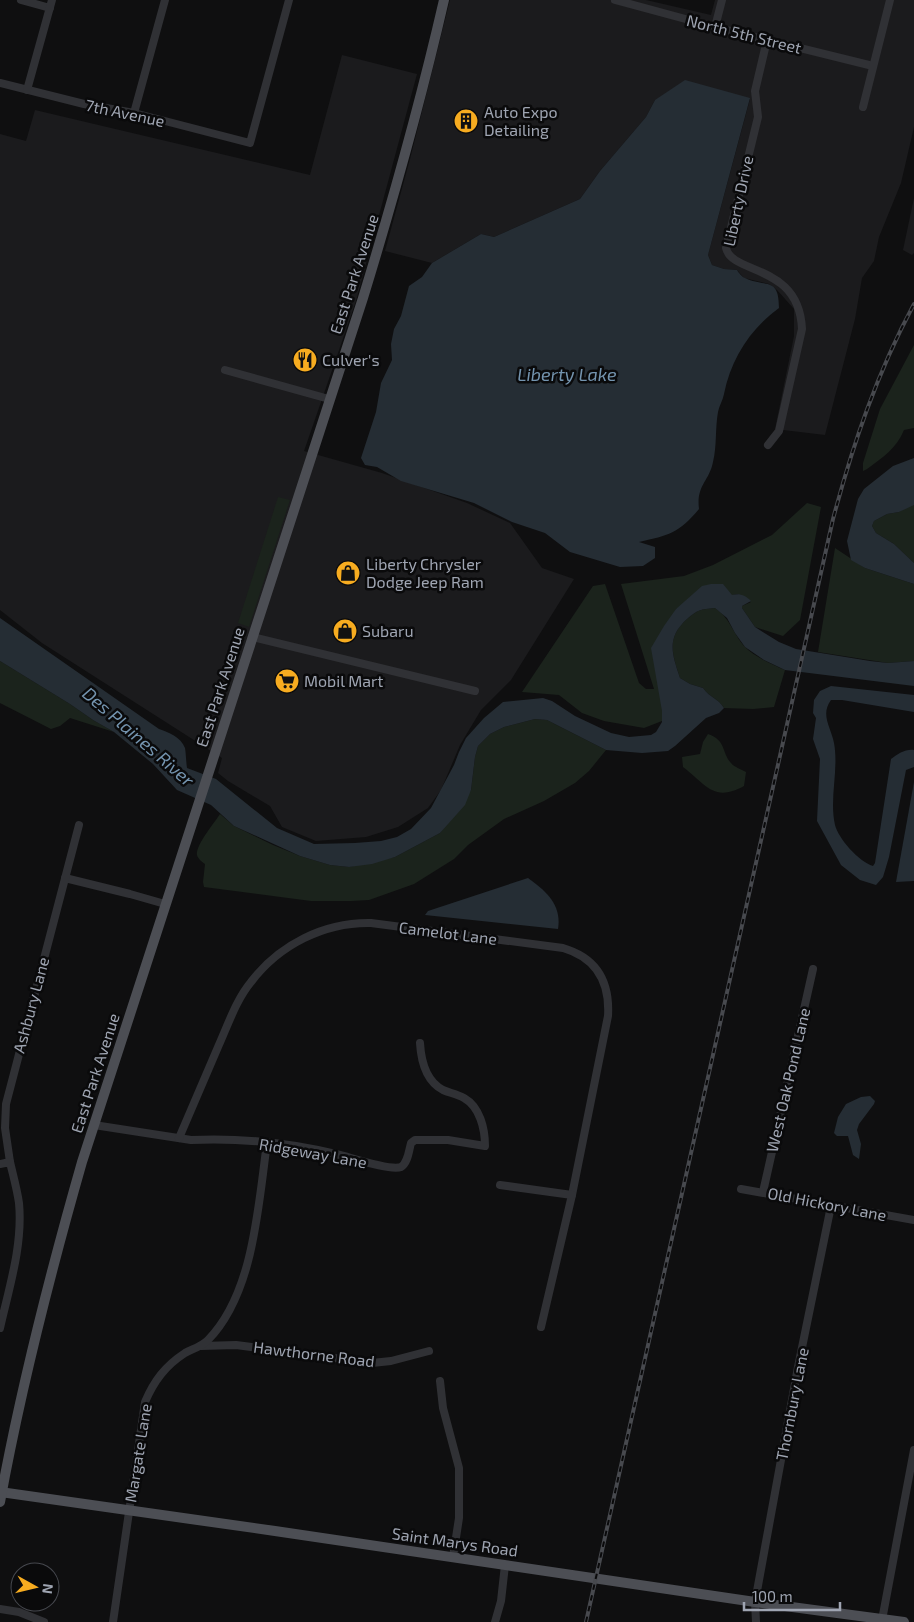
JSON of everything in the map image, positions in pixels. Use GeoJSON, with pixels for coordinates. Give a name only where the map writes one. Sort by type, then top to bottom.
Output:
{"type":"FeatureCollection","features":[{"type":"Feature","properties":{"kind":"main road","name":"East Park Avenue"},"geometry":{"type":"LineString","coordinates":[[1,1495],[32,1346],[65,1220],[210,764],[363,298],[390,209],[427,74],[444,0]]}},
{"type":"Feature","properties":{"kind":"main road","name":"Saint Marys Road"},"geometry":{"type":"LineString","coordinates":[[1,1495],[129,1509],[755,1602],[904,1622]]}},
{"type":"Feature","properties":{"kind":"street"},"geometry":{"type":"LineString","coordinates":[[21,0],[51,4],[27,90]]}},
{"type":"Feature","properties":{"kind":"street"},"geometry":{"type":"LineString","coordinates":[[134,113],[165,0]]}},
{"type":"Feature","properties":{"kind":"street","name":"7th Avenue"},"geometry":{"type":"LineString","coordinates":[[0,83],[84,104],[134,113],[250,143],[289,0]]}},
{"type":"Feature","properties":{"kind":"street","name":"North 5th Street"},"geometry":{"type":"LineString","coordinates":[[615,0],[873,66]]}},
{"type":"Feature","properties":{"kind":"street"},"geometry":{"type":"LineString","coordinates":[[715,27],[722,0]]}},
{"type":"Feature","properties":{"kind":"street"},"geometry":{"type":"LineString","coordinates":[[863,107],[890,0]]}},
{"type":"Feature","properties":{"kind":"street","name":"Liberty Drive"},"geometry":{"type":"LineString","coordinates":[[767,40],[756,91],[757,121],[726,248],[727,254],[733,259],[770,276],[788,289],[799,308],[802,329],[780,431],[768,445]]}},
{"type":"Feature","properties":{"kind":"street"},"geometry":{"type":"LineString","coordinates":[[225,370],[329,399]]}},
{"type":"Feature","properties":{"kind":"street"},"geometry":{"type":"LineString","coordinates":[[252,637],[475,691]]}},
{"type":"Feature","properties":{"kind":"street","name":"Ashbury Lane"},"geometry":{"type":"LineString","coordinates":[[0,1328],[16,1257],[19,1232],[19,1203],[5,1128],[6,1104],[79,825]]}},
{"type":"Feature","properties":{"kind":"street"},"geometry":{"type":"LineString","coordinates":[[65,878],[165,904]]}},
{"type":"Feature","properties":{"kind":"street","name":"Camelot Lane"},"geometry":{"type":"LineString","coordinates":[[179,1138],[232,1014],[250,982],[272,959],[288,946],[308,936],[342,925],[370,923],[563,948],[573,951],[594,966],[605,983],[609,1003],[608,1016],[572,1195],[541,1327]]}},
{"type":"Feature","properties":{"kind":"street","name":"West Oak Pond Lane"},"geometry":{"type":"LineString","coordinates":[[763,1192],[813,969]]}},
{"type":"Feature","properties":{"kind":"street","name":"Ridgeway Lane"},"geometry":{"type":"LineString","coordinates":[[94,1126],[191,1140],[267,1143],[340,1155],[394,1168],[400,1167],[405,1162],[411,1143],[415,1140],[448,1140],[485,1146],[485,1137],[477,1112],[470,1103],[454,1093],[442,1090],[429,1076],[420,1056],[420,1043]]}},
{"type":"Feature","properties":{"kind":"street","name":"Margate Lane"},"geometry":{"type":"LineString","coordinates":[[113,1622],[145,1402],[158,1377],[166,1368],[177,1358],[207,1341],[221,1322],[242,1282],[255,1222],[267,1143]]}},
{"type":"Feature","properties":{"kind":"street"},"geometry":{"type":"LineString","coordinates":[[0,1164],[10,1162]]}},
{"type":"Feature","properties":{"kind":"street"},"geometry":{"type":"LineString","coordinates":[[500,1185],[572,1195]]}},
{"type":"Feature","properties":{"kind":"street","name":"Old Hickory Lane"},"geometry":{"type":"LineString","coordinates":[[741,1189],[914,1220]]}},
{"type":"Feature","properties":{"kind":"street","name":"Thornbury Lane"},"geometry":{"type":"LineString","coordinates":[[756,1622],[755,1602],[798,1367],[831,1206]]}},
{"type":"Feature","properties":{"kind":"street","name":"Hawthorne Road"},"geometry":{"type":"LineString","coordinates":[[199,1347],[206,1345],[236,1345],[372,1363],[391,1361],[429,1351]]}},
{"type":"Feature","properties":{"kind":"street"},"geometry":{"type":"LineString","coordinates":[[440,1381],[444,1408],[458,1468],[459,1518],[453,1557]]}},
{"type":"Feature","properties":{"kind":"street"},"geometry":{"type":"LineString","coordinates":[[882,1620],[911,1480],[914,1450]]}},
{"type":"Feature","properties":{"kind":"street"},"geometry":{"type":"LineString","coordinates":[[496,1622],[501,1601],[505,1565]]}},
{"type":"Feature","properties":{"kind":"street"},"geometry":{"type":"LineString","coordinates":[[0,1609],[19,1612],[44,1622]]}},
{"type":"Feature","properties":{"kind":"shaded area"},"geometry":{"type":"Polygon","coordinates":[[[450,0],[646,0],[711,15],[715,0],[914,0],[914,127],[901,183],[879,237],[874,261],[862,278],[855,319],[825,435],[775,429],[794,336],[794,309],[769,284],[744,278],[737,270],[724,269],[712,265],[708,255],[750,99],[655,100],[646,117],[600,171],[580,199],[494,237],[481,234],[432,263],[385,251],[450,0]]]}},
{"type":"Feature","properties":{"kind":"shaded area"},"geometry":{"type":"Polygon","coordinates":[[[342,55],[417,74],[356,301],[304,451],[382,473],[467,503],[510,523],[542,568],[574,579],[511,680],[481,710],[460,745],[441,790],[428,808],[398,827],[366,837],[316,841],[282,827],[270,806],[218,773],[222,758],[42,643],[0,610],[0,134],[26,141],[35,110],[310,175],[342,55]]]}},
{"type":"Feature","properties":{"kind":"shaded area"},"geometry":{"type":"Polygon","coordinates":[[[914,198],[914,253],[912,255],[903,250],[914,198]]]}},
{"type":"Feature","properties":{"kind":"shaded area"},"geometry":{"type":"Polygon","coordinates":[[[914,345],[914,428],[904,430],[901,437],[888,452],[863,471],[863,463],[880,409],[914,345]]]}},
{"type":"Feature","properties":{"kind":"shaded area"},"geometry":{"type":"Polygon","coordinates":[[[278,497],[290,500],[249,627],[238,623],[278,497]]]}},
{"type":"Feature","properties":{"kind":"shaded area"},"geometry":{"type":"Polygon","coordinates":[[[807,503],[821,507],[800,620],[783,636],[755,627],[742,608],[742,606],[751,602],[737,594],[676,609],[662,721],[644,728],[604,721],[582,713],[559,695],[522,692],[593,586],[605,584],[639,683],[646,689],[654,689],[621,584],[684,576],[713,565],[772,535],[807,503]]]}},
{"type":"Feature","properties":{"kind":"shaded area"},"geometry":{"type":"Polygon","coordinates":[[[910,505],[914,505],[914,563],[894,544],[876,533],[872,526],[874,521],[887,514],[899,512],[910,505]]]}},
{"type":"Feature","properties":{"kind":"shaded area"},"geometry":{"type":"Polygon","coordinates":[[[835,548],[865,568],[914,584],[914,661],[888,663],[818,652],[835,548]]]}},
{"type":"Feature","properties":{"kind":"shaded area"},"geometry":{"type":"Polygon","coordinates":[[[715,608],[728,621],[748,650],[763,660],[785,670],[774,707],[753,709],[724,708],[703,688],[690,684],[680,678],[673,653],[673,639],[676,633],[687,619],[697,612],[715,608]]]}},
{"type":"Feature","properties":{"kind":"shaded area"},"geometry":{"type":"Polygon","coordinates":[[[0,661],[114,732],[70,718],[60,726],[51,729],[0,703],[0,661]]]}},
{"type":"Feature","properties":{"kind":"shaded area"},"geometry":{"type":"Polygon","coordinates":[[[535,719],[547,720],[606,750],[589,771],[575,783],[544,801],[504,819],[468,845],[454,859],[414,884],[369,900],[351,901],[311,901],[204,887],[205,864],[198,858],[197,851],[202,840],[220,814],[234,826],[273,845],[330,865],[349,867],[395,857],[440,833],[471,790],[478,746],[490,734],[504,727],[535,719]]]}},
{"type":"Feature","properties":{"kind":"shaded area"},"geometry":{"type":"Polygon","coordinates":[[[708,734],[721,743],[732,764],[746,772],[744,786],[725,793],[717,792],[704,785],[683,767],[682,757],[700,754],[703,742],[708,734]]]}},
{"type":"Feature","properties":{"kind":"water","name":"Liberty Lake"},"geometry":{"type":"Polygon","coordinates":[[[685,80],[750,98],[708,255],[712,265],[724,269],[737,270],[741,275],[752,281],[774,287],[777,291],[779,308],[759,325],[751,335],[731,369],[717,418],[711,469],[699,494],[699,509],[679,529],[639,542],[655,547],[655,558],[643,566],[620,567],[570,552],[545,533],[512,522],[474,503],[401,481],[377,467],[365,465],[361,458],[376,412],[381,383],[392,360],[391,344],[394,329],[401,316],[409,286],[422,277],[432,263],[481,234],[494,237],[580,199],[600,171],[646,117],[655,100],[685,80]]]}},
{"type":"Feature","properties":{"kind":"water"},"geometry":{"type":"Polygon","coordinates":[[[914,458],[914,505],[899,512],[887,514],[874,521],[872,526],[876,533],[894,544],[914,563],[914,584],[865,568],[851,560],[847,541],[858,499],[864,489],[893,466],[914,458]]]}},
{"type":"Feature","properties":{"kind":"water","name":"Des Plaines River"},"geometry":{"type":"Polygon","coordinates":[[[723,584],[732,595],[740,595],[751,601],[742,606],[742,608],[755,627],[779,642],[796,649],[888,663],[914,661],[914,686],[785,670],[764,660],[745,647],[727,618],[715,608],[700,610],[680,626],[673,640],[673,654],[680,678],[690,684],[703,688],[724,708],[719,713],[706,718],[675,746],[668,751],[642,753],[606,750],[547,720],[535,719],[504,727],[490,734],[478,746],[471,790],[465,805],[440,833],[395,857],[372,864],[349,867],[330,865],[300,856],[234,826],[211,805],[177,790],[153,764],[114,732],[0,661],[0,618],[159,729],[177,738],[185,748],[187,768],[216,779],[277,828],[314,844],[381,841],[397,837],[411,829],[431,808],[466,738],[484,718],[503,702],[543,698],[611,733],[629,737],[651,735],[656,732],[662,722],[662,711],[651,648],[676,609],[702,586],[723,584]]]}},
{"type":"Feature","properties":{"kind":"water"},"geometry":{"type":"Polygon","coordinates":[[[831,686],[914,695],[914,712],[842,700],[831,700],[826,711],[835,753],[833,815],[835,825],[840,836],[850,849],[867,864],[873,866],[875,863],[891,759],[905,751],[914,750],[914,767],[906,770],[889,857],[883,877],[876,885],[860,880],[841,865],[817,821],[820,759],[813,739],[816,718],[813,713],[814,700],[820,691],[831,686]]]}},
{"type":"Feature","properties":{"kind":"water"},"geometry":{"type":"Polygon","coordinates":[[[914,782],[914,881],[896,882],[914,782]]]}},
{"type":"Feature","properties":{"kind":"water"},"geometry":{"type":"Polygon","coordinates":[[[528,878],[551,899],[558,913],[558,929],[425,915],[428,911],[528,878]]]}},
{"type":"Feature","properties":{"kind":"water"},"geometry":{"type":"Polygon","coordinates":[[[870,1096],[875,1101],[874,1104],[859,1124],[857,1130],[861,1144],[859,1159],[853,1155],[848,1136],[837,1136],[834,1133],[838,1117],[846,1104],[861,1097],[870,1096]]]}},
{"type":"Feature","properties":{"kind":"railway"},"geometry":{"type":"LineString","coordinates":[[586,1622],[833,519],[867,409],[889,356],[914,304]]}},
{"type":"Feature","properties":{"kind":"place","name":"Auto Expo Detailing"},"geometry":{"type":"Point","coordinates":[466,121]}},
{"type":"Feature","properties":{"kind":"place","name":"Culver's"},"geometry":{"type":"Point","coordinates":[305,360]}},
{"type":"Feature","properties":{"kind":"place","name":"Liberty Chrysler Dodge Jeep Ram"},"geometry":{"type":"Point","coordinates":[348,573]}},
{"type":"Feature","properties":{"kind":"place","name":"Subaru"},"geometry":{"type":"Point","coordinates":[345,631]}},
{"type":"Feature","properties":{"kind":"place","name":"Mobil Mart"},"geometry":{"type":"Point","coordinates":[287,681]}}]}
